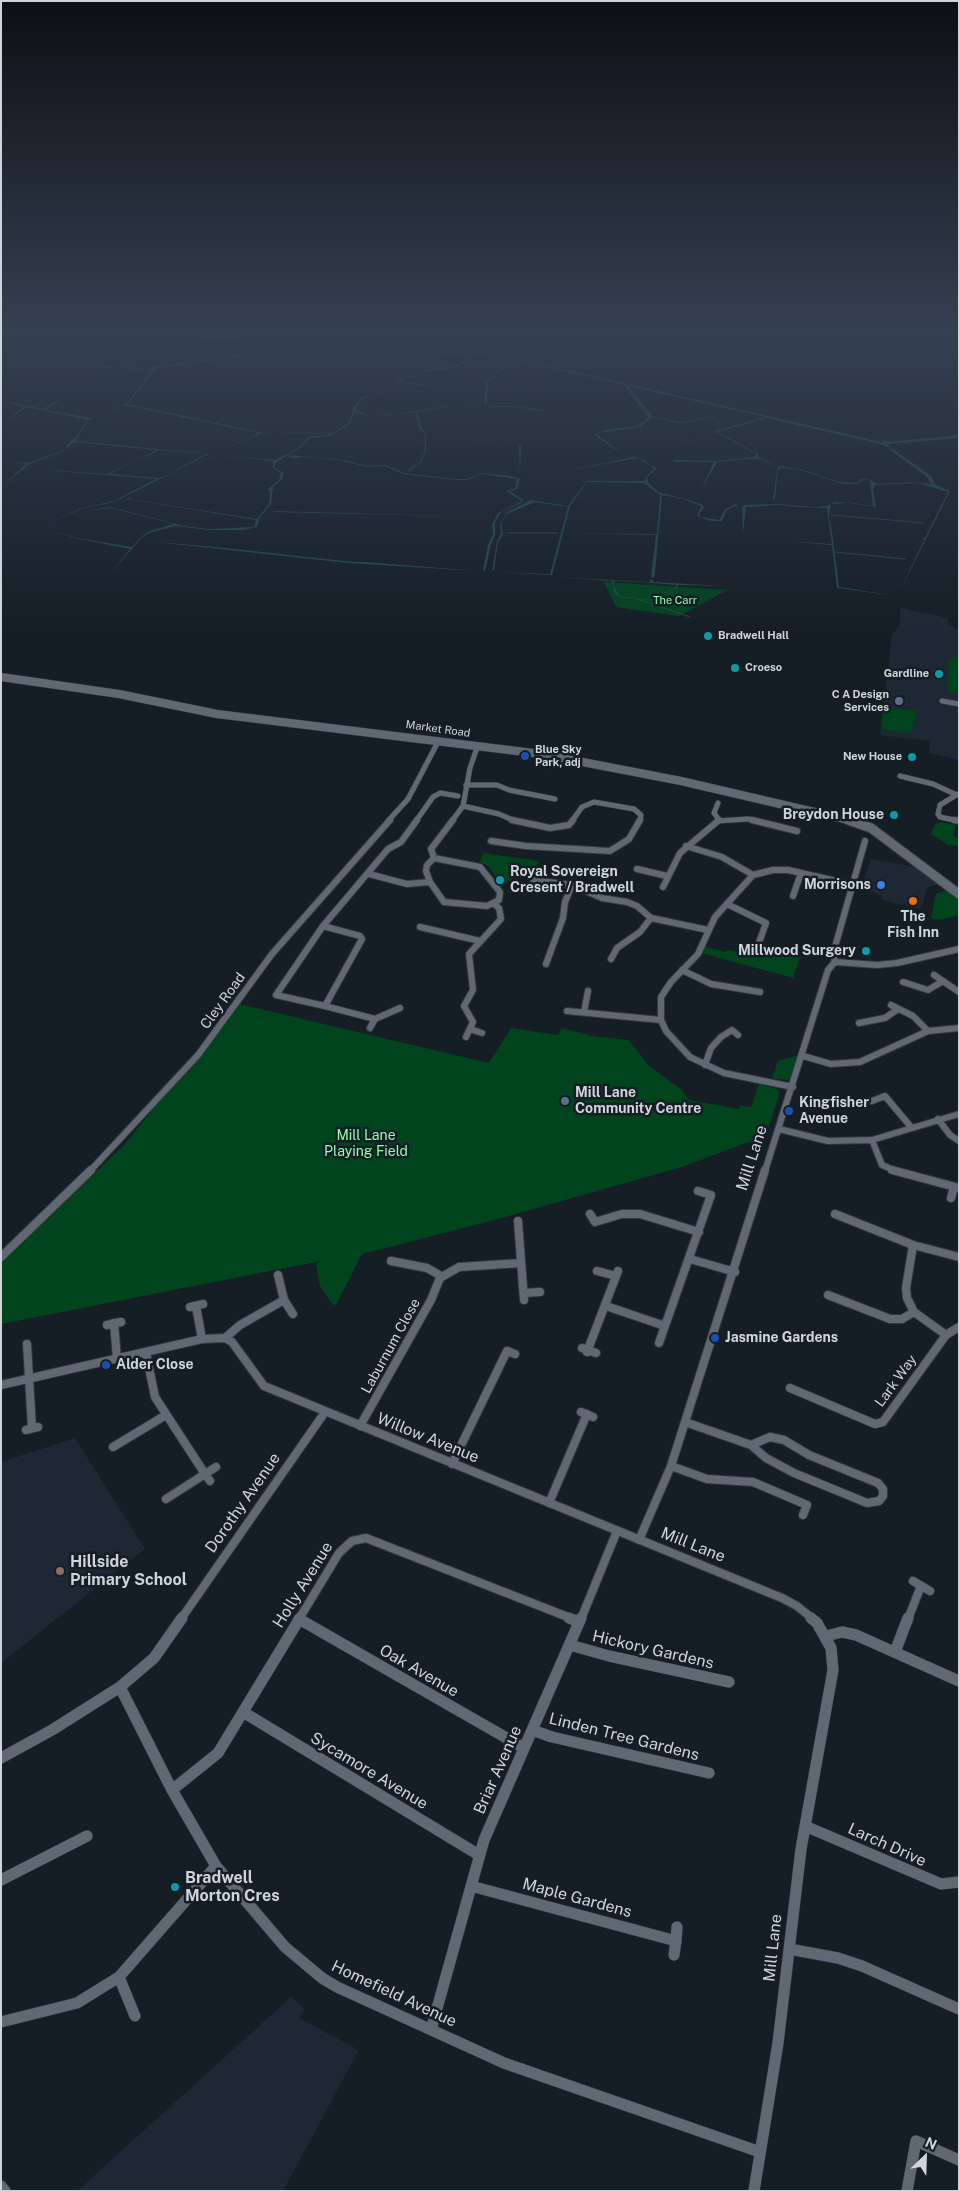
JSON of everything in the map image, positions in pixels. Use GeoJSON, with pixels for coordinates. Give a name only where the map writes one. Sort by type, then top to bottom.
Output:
{"type":"FeatureCollection","features":[{"type":"Feature","properties":{"kind":"street","name":"Market Road"},"geometry":{"type":"LineString","coordinates":[[1,677],[119,694],[217,714],[541,754],[681,781],[868,827],[875,830],[959,894]]}},
{"type":"Feature","properties":{"kind":"street"},"geometry":{"type":"LineString","coordinates":[[942,701],[959,704]]}},
{"type":"Feature","properties":{"kind":"street","name":"Cley Road"},"geometry":{"type":"LineString","coordinates":[[1,1257],[101,1162],[198,1055],[272,954],[408,799],[439,740]]}},
{"type":"Feature","properties":{"kind":"street"},"geometry":{"type":"LineString","coordinates":[[434,858],[431,849],[463,806],[466,798],[466,785],[478,745]]}},
{"type":"Feature","properties":{"kind":"street"},"geometry":{"type":"LineString","coordinates":[[900,776],[933,784],[958,794]]}},
{"type":"Feature","properties":{"kind":"street"},"geometry":{"type":"LineString","coordinates":[[466,785],[496,785],[555,799]]}},
{"type":"Feature","properties":{"kind":"street"},"geometry":{"type":"LineString","coordinates":[[375,1019],[276,995],[324,926],[388,849],[401,842],[436,794],[458,796]]}},
{"type":"Feature","properties":{"kind":"street"},"geometry":{"type":"LineString","coordinates":[[958,794],[940,805],[938,814],[940,817],[959,821]]}},
{"type":"Feature","properties":{"kind":"street"},"geometry":{"type":"LineString","coordinates":[[463,806],[499,814],[514,821],[550,828],[569,826],[582,807],[594,802],[634,809],[641,815],[640,822],[629,839],[619,847],[603,852],[526,846],[491,841]]}},
{"type":"Feature","properties":{"kind":"street"},"geometry":{"type":"LineString","coordinates":[[718,803],[714,813],[719,820]]}},
{"type":"Feature","properties":{"kind":"street"},"geometry":{"type":"LineString","coordinates":[[663,887],[675,860],[686,846],[719,820],[748,819],[797,831]]}},
{"type":"Feature","properties":{"kind":"street","name":"Mill Lane"},"geometry":{"type":"LineString","coordinates":[[754,2191],[778,2043],[805,1826],[833,1670],[831,1648],[826,1636],[817,1623],[797,1606],[639,1540],[670,1466],[735,1272],[743,1240],[793,1088],[828,970],[835,962],[833,954],[864,844],[873,848]]}},
{"type":"Feature","properties":{"kind":"street"},"geometry":{"type":"LineString","coordinates":[[686,846],[722,857],[753,874]]}},
{"type":"Feature","properties":{"kind":"street"},"geometry":{"type":"LineString","coordinates":[[434,858],[480,867],[500,892],[499,900],[487,906],[444,902],[430,882],[426,868],[434,858]]}},
{"type":"Feature","properties":{"kind":"street"},"geometry":{"type":"LineString","coordinates":[[637,869],[667,876]]}},
{"type":"Feature","properties":{"kind":"street"},"geometry":{"type":"LineString","coordinates":[[793,1088],[724,1073],[704,1065],[679,1046],[661,1020],[661,997],[682,970],[698,954],[715,917],[753,874],[774,870],[801,873],[854,885]]}},
{"type":"Feature","properties":{"kind":"street"},"geometry":{"type":"LineString","coordinates":[[792,896],[801,873]]}},
{"type":"Feature","properties":{"kind":"street"},"geometry":{"type":"LineString","coordinates":[[369,874],[407,884],[430,882]]}},
{"type":"Feature","properties":{"kind":"street"},"geometry":{"type":"LineString","coordinates":[[533,880],[572,885],[602,898],[637,906],[651,918],[708,930]]}},
{"type":"Feature","properties":{"kind":"street"},"geometry":{"type":"LineString","coordinates":[[546,964],[563,918],[565,902],[572,885]]}},
{"type":"Feature","properties":{"kind":"street"},"geometry":{"type":"LineString","coordinates":[[466,1037],[473,1022],[464,1006],[473,990],[469,954],[501,919],[499,908],[494,904]]}},
{"type":"Feature","properties":{"kind":"street"},"geometry":{"type":"LineString","coordinates":[[727,904],[766,923],[756,951]]}},
{"type":"Feature","properties":{"kind":"street"},"geometry":{"type":"LineString","coordinates":[[611,959],[623,942],[640,932],[651,918]]}},
{"type":"Feature","properties":{"kind":"street"},"geometry":{"type":"LineString","coordinates":[[324,926],[362,938],[325,1006]]}},
{"type":"Feature","properties":{"kind":"street"},"geometry":{"type":"LineString","coordinates":[[420,927],[480,941]]}},
{"type":"Feature","properties":{"kind":"street"},"geometry":{"type":"LineString","coordinates":[[835,962],[884,964],[959,949]]}},
{"type":"Feature","properties":{"kind":"street"},"geometry":{"type":"LineString","coordinates":[[682,970],[711,984],[760,992]]}},
{"type":"Feature","properties":{"kind":"street"},"geometry":{"type":"LineString","coordinates":[[934,975],[943,979],[959,992]]}},
{"type":"Feature","properties":{"kind":"street"},"geometry":{"type":"LineString","coordinates":[[903,982],[928,990],[943,979]]}},
{"type":"Feature","properties":{"kind":"street"},"geometry":{"type":"LineString","coordinates":[[584,1012],[588,991]]}},
{"type":"Feature","properties":{"kind":"street"},"geometry":{"type":"LineString","coordinates":[[891,1005],[913,1016],[928,1031]]}},
{"type":"Feature","properties":{"kind":"street"},"geometry":{"type":"LineString","coordinates":[[370,1028],[375,1019],[400,1008]]}},
{"type":"Feature","properties":{"kind":"street"},"geometry":{"type":"LineString","coordinates":[[859,1023],[885,1018],[898,1009]]}},
{"type":"Feature","properties":{"kind":"street"},"geometry":{"type":"LineString","coordinates":[[567,1011],[661,1020]]}},
{"type":"Feature","properties":{"kind":"street"},"geometry":{"type":"LineString","coordinates":[[803,1056],[831,1064],[860,1062],[928,1031],[959,1028]]}},
{"type":"Feature","properties":{"kind":"street"},"geometry":{"type":"LineString","coordinates":[[470,1029],[482,1033]]}},
{"type":"Feature","properties":{"kind":"street"},"geometry":{"type":"LineString","coordinates":[[704,1065],[711,1048],[732,1030]]}},
{"type":"Feature","properties":{"kind":"street"},"geometry":{"type":"LineString","coordinates":[[872,1101],[885,1096],[911,1128]]}},
{"type":"Feature","properties":{"kind":"street"},"geometry":{"type":"LineString","coordinates":[[779,1129],[828,1141],[872,1140],[959,1114]]}},
{"type":"Feature","properties":{"kind":"street"},"geometry":{"type":"LineString","coordinates":[[938,1119],[950,1135],[959,1141]]}},
{"type":"Feature","properties":{"kind":"street"},"geometry":{"type":"LineString","coordinates":[[872,1140],[882,1166],[956,1188],[952,1198]]}},
{"type":"Feature","properties":{"kind":"street"},"geometry":{"type":"LineString","coordinates":[[659,1343],[711,1195],[698,1191]]}},
{"type":"Feature","properties":{"kind":"street"},"geometry":{"type":"LineString","coordinates":[[590,1214],[594,1225],[622,1214],[640,1214],[698,1232]]}},
{"type":"Feature","properties":{"kind":"street"},"geometry":{"type":"LineString","coordinates":[[834,1214],[913,1245],[959,1257]]}},
{"type":"Feature","properties":{"kind":"street"},"geometry":{"type":"LineString","coordinates":[[518,1221],[524,1297],[540,1292]]}},
{"type":"Feature","properties":{"kind":"street"},"geometry":{"type":"LineString","coordinates":[[913,1245],[906,1288],[907,1298],[914,1312],[946,1335]]}},
{"type":"Feature","properties":{"kind":"street"},"geometry":{"type":"LineString","coordinates":[[690,1259],[735,1272]]}},
{"type":"Feature","properties":{"kind":"street"},"geometry":{"type":"LineString","coordinates":[[391,1261],[427,1268],[441,1276],[451,1270],[466,1266],[521,1263]]}},
{"type":"Feature","properties":{"kind":"street"},"geometry":{"type":"LineString","coordinates":[[588,1351],[617,1274],[597,1270]]}},
{"type":"Feature","properties":{"kind":"street"},"geometry":{"type":"LineString","coordinates":[[278,1275],[284,1300],[293,1314]]}},
{"type":"Feature","properties":{"kind":"street","name":"Laburnum Close"},"geometry":{"type":"LineString","coordinates":[[360,1426],[431,1300],[441,1276]]}},
{"type":"Feature","properties":{"kind":"street"},"geometry":{"type":"LineString","coordinates":[[828,1295],[890,1319],[902,1319],[914,1312]]}},
{"type":"Feature","properties":{"kind":"street"},"geometry":{"type":"LineString","coordinates":[[1,1385],[202,1340],[225,1338],[240,1325],[284,1300]]}},
{"type":"Feature","properties":{"kind":"street"},"geometry":{"type":"LineString","coordinates":[[196,1306],[202,1340]]}},
{"type":"Feature","properties":{"kind":"street"},"geometry":{"type":"LineString","coordinates":[[606,1306],[665,1326]]}},
{"type":"Feature","properties":{"kind":"street"},"geometry":{"type":"LineString","coordinates":[[114,1323],[117,1359]]}},
{"type":"Feature","properties":{"kind":"street","name":"Lark Way"},"geometry":{"type":"LineString","coordinates":[[790,1388],[875,1424],[883,1422],[946,1335],[959,1327]]}},
{"type":"Feature","properties":{"kind":"street","name":"Willow Avenue"},"geometry":{"type":"LineString","coordinates":[[225,1338],[232,1342],[264,1386],[639,1540]]}},
{"type":"Feature","properties":{"kind":"street"},"geometry":{"type":"LineString","coordinates":[[27,1344],[32,1428]]}},
{"type":"Feature","properties":{"kind":"street"},"geometry":{"type":"LineString","coordinates":[[452,1464],[507,1351]]}},
{"type":"Feature","properties":{"kind":"street"},"geometry":{"type":"LineString","coordinates":[[146,1353],[150,1381],[166,1416],[208,1478]]}},
{"type":"Feature","properties":{"kind":"street","name":"Dorothy Avenue"},"geometry":{"type":"LineString","coordinates":[[1,1758],[52,1730],[120,1687],[154,1658],[325,1412]]}},
{"type":"Feature","properties":{"kind":"street"},"geometry":{"type":"LineString","coordinates":[[549,1503],[587,1414]]}},
{"type":"Feature","properties":{"kind":"street"},"geometry":{"type":"LineString","coordinates":[[113,1447],[166,1416]]}},
{"type":"Feature","properties":{"kind":"street"},"geometry":{"type":"LineString","coordinates":[[685,1422],[751,1446],[766,1458],[794,1473],[867,1503],[880,1501],[883,1496],[878,1483],[809,1455],[784,1440],[770,1437],[751,1446]]}},
{"type":"Feature","properties":{"kind":"street"},"geometry":{"type":"LineString","coordinates":[[670,1466],[707,1479],[753,1482],[807,1506],[803,1515]]}},
{"type":"Feature","properties":{"kind":"street"},"geometry":{"type":"LineString","coordinates":[[166,1499],[208,1478],[216,1467]]}},
{"type":"Feature","properties":{"kind":"street","name":"Briar Avenue"},"geometry":{"type":"LineString","coordinates":[[431,2030],[479,1855],[570,1646],[617,1531]]}},
{"type":"Feature","properties":{"kind":"street","name":"Holly Avenue"},"geometry":{"type":"LineString","coordinates":[[172,1790],[218,1753],[342,1548],[352,1541],[366,1538],[374,1540],[580,1622]]}},
{"type":"Feature","properties":{"kind":"street"},"geometry":{"type":"LineString","coordinates":[[895,1652],[922,1586]]}},
{"type":"Feature","properties":{"kind":"street","name":"Oak Avenue"},"geometry":{"type":"LineString","coordinates":[[299,1619],[524,1748]]}},
{"type":"Feature","properties":{"kind":"street"},"geometry":{"type":"LineString","coordinates":[[826,1636],[842,1632],[852,1634],[959,1681]]}},
{"type":"Feature","properties":{"kind":"street","name":"Hickory Gardens"},"geometry":{"type":"LineString","coordinates":[[570,1646],[729,1682]]}},
{"type":"Feature","properties":{"kind":"street","name":"Homefield Avenue"},"geometry":{"type":"LineString","coordinates":[[120,1687],[172,1790],[216,1866],[274,1935],[302,1963],[337,1987],[504,2063],[760,2152]]}},
{"type":"Feature","properties":{"kind":"street","name":"Sycamore Avenue"},"geometry":{"type":"LineString","coordinates":[[243,1712],[479,1855]]}},
{"type":"Feature","properties":{"kind":"street","name":"Linden Tree Gardens"},"geometry":{"type":"LineString","coordinates":[[532,1730],[552,1737],[708,1773]]}},
{"type":"Feature","properties":{"kind":"street","name":"Larch Drive"},"geometry":{"type":"LineString","coordinates":[[805,1826],[941,1884],[959,1882]]}},
{"type":"Feature","properties":{"kind":"street"},"geometry":{"type":"LineString","coordinates":[[1,1880],[87,1836]]}},
{"type":"Feature","properties":{"kind":"street"},"geometry":{"type":"LineString","coordinates":[[1,2022],[77,2003],[119,1977],[216,1866]]}},
{"type":"Feature","properties":{"kind":"street","name":"Maple Gardens"},"geometry":{"type":"LineString","coordinates":[[471,1886],[676,1941]]}},
{"type":"Feature","properties":{"kind":"street"},"geometry":{"type":"LineString","coordinates":[[674,1955],[677,1928]]}},
{"type":"Feature","properties":{"kind":"street"},"geometry":{"type":"LineString","coordinates":[[789,1949],[838,1958],[862,1966],[959,2010]]}},
{"type":"Feature","properties":{"kind":"street"},"geometry":{"type":"LineString","coordinates":[[119,1977],[136,2016]]}},
{"type":"Feature","properties":{"kind":"street"},"geometry":{"type":"LineString","coordinates":[[907,2191],[916,2141],[959,2160]]}},
{"type":"Feature","properties":{"kind":"street"},"geometry":{"type":"LineString","coordinates":[[1,2186],[4,2191]]}},
{"type":"Feature","properties":{"kind":"shaded area"},"geometry":{"type":"Polygon","coordinates":[[[79,435],[76,441],[209,454],[175,470],[206,454],[159,450],[137,461],[156,450],[74,442],[64,451],[30,464],[24,468],[27,469],[23,469],[1,488],[26,464],[1,461],[28,463],[65,450],[68,443],[79,435]]]}},
{"type":"Feature","properties":{"kind":"shaded area"},"geometry":{"type":"Polygon","coordinates":[[[254,435],[256,435],[218,452],[254,435]]]}},
{"type":"Feature","properties":{"kind":"shaded area"},"geometry":{"type":"Polygon","coordinates":[[[331,435],[310,438],[298,449],[287,455],[344,460],[368,466],[386,465],[404,473],[455,479],[467,479],[481,473],[512,476],[520,479],[517,489],[509,491],[524,500],[501,512],[495,522],[495,535],[485,571],[483,570],[488,545],[493,534],[492,525],[498,513],[522,501],[506,491],[515,488],[517,479],[481,474],[468,480],[456,480],[403,474],[385,466],[368,467],[338,460],[304,457],[292,458],[286,456],[275,464],[275,468],[284,473],[282,479],[273,487],[271,504],[260,517],[257,527],[244,530],[208,530],[176,526],[152,532],[142,537],[110,574],[130,549],[75,538],[46,529],[77,538],[132,547],[142,536],[150,531],[174,524],[111,508],[85,511],[110,507],[184,526],[209,529],[254,527],[256,520],[128,499],[114,505],[131,497],[130,499],[257,519],[269,504],[270,491],[267,490],[279,480],[281,473],[273,468],[273,461],[219,455],[275,460],[296,449],[309,437],[331,435]]]}},
{"type":"Feature","properties":{"kind":"shaded area"},"geometry":{"type":"Polygon","coordinates":[[[426,435],[426,450],[421,463],[408,472],[410,468],[419,464],[424,453],[425,443],[416,444],[425,442],[426,435]]]}},
{"type":"Feature","properties":{"kind":"shaded area"},"geometry":{"type":"Polygon","coordinates":[[[437,435],[521,445],[520,474],[519,445],[437,435]]]}},
{"type":"Feature","properties":{"kind":"shaded area"},"geometry":{"type":"Polygon","coordinates":[[[596,435],[598,435],[620,451],[615,449],[596,435]]]}},
{"type":"Feature","properties":{"kind":"shaded area"},"geometry":{"type":"Polygon","coordinates":[[[721,435],[758,454],[758,457],[779,466],[803,470],[839,482],[858,483],[860,479],[864,478],[871,480],[877,484],[912,482],[931,484],[927,477],[889,449],[893,449],[931,476],[936,485],[950,491],[899,593],[924,540],[923,538],[925,538],[948,492],[918,483],[875,485],[873,489],[876,507],[848,503],[831,504],[835,502],[854,503],[873,506],[870,480],[863,479],[858,484],[843,484],[800,470],[781,468],[778,470],[775,499],[773,499],[778,466],[760,459],[717,462],[701,490],[714,462],[675,462],[672,460],[716,461],[755,457],[756,454],[721,435]]]}},
{"type":"Feature","properties":{"kind":"shaded area"},"geometry":{"type":"Polygon","coordinates":[[[842,435],[889,442],[959,435],[959,438],[888,444],[890,447],[842,435]]]}},
{"type":"Feature","properties":{"kind":"shaded area"},"geometry":{"type":"Polygon","coordinates":[[[620,451],[646,461],[657,468],[647,477],[648,482],[658,492],[689,500],[703,505],[704,508],[699,514],[701,517],[719,520],[725,509],[736,504],[738,507],[735,506],[727,510],[722,521],[711,521],[697,516],[701,506],[683,499],[662,495],[654,578],[651,577],[656,535],[567,533],[657,534],[660,495],[644,483],[587,482],[570,506],[552,575],[496,572],[550,574],[568,507],[535,502],[507,514],[501,523],[503,535],[498,542],[494,570],[492,571],[497,542],[501,533],[500,524],[507,512],[531,500],[568,506],[587,481],[645,481],[646,477],[654,468],[638,458],[558,472],[635,457],[620,451]]]}},
{"type":"Feature","properties":{"kind":"shaded area"},"geometry":{"type":"Polygon","coordinates":[[[134,461],[110,474],[159,478],[174,472],[114,502],[84,508],[49,523],[82,508],[114,501],[156,479],[30,469],[107,474],[134,461]]]}},
{"type":"Feature","properties":{"kind":"shaded area"},"geometry":{"type":"Polygon","coordinates":[[[776,504],[816,507],[831,504],[829,517],[839,587],[898,596],[837,588],[832,545],[783,541],[832,544],[827,508],[779,505],[746,507],[743,533],[742,507],[745,505],[776,504]]]}},
{"type":"Feature","properties":{"kind":"shaded area"},"geometry":{"type":"Polygon","coordinates":[[[274,511],[490,517],[273,512],[274,511]]]}},
{"type":"Feature","properties":{"kind":"shaded area"},"geometry":{"type":"Polygon","coordinates":[[[146,541],[353,562],[477,571],[348,563],[146,541]]]}},
{"type":"Feature","properties":{"kind":"shaded area"},"geometry":{"type":"Polygon","coordinates":[[[553,577],[649,582],[651,579],[654,582],[725,586],[679,585],[667,596],[677,585],[615,581],[613,584],[619,596],[661,601],[619,597],[614,592],[612,581],[553,577]]]}},
{"type":"Feature","properties":{"kind":"shaded area"},"geometry":{"type":"Polygon","coordinates":[[[901,608],[947,618],[949,625],[959,630],[959,760],[929,753],[930,741],[880,735],[892,634],[899,627],[901,608]]]}},
{"type":"Feature","properties":{"kind":"shaded area"},"geometry":{"type":"Polygon","coordinates":[[[871,859],[916,867],[938,885],[927,887],[921,909],[882,900],[882,896],[860,889],[871,859]]]}},
{"type":"Feature","properties":{"kind":"shaded area","name":"Hillside Primary School"},"geometry":{"type":"Polygon","coordinates":[[[75,1438],[145,1549],[1,1663],[1,1462],[75,1438]]]}},
{"type":"Feature","properties":{"kind":"shaded area"},"geometry":{"type":"Polygon","coordinates":[[[291,1997],[305,2009],[299,2018],[359,2050],[283,2191],[77,2191],[291,1997]]]}},
{"type":"Feature","properties":{"kind":"green space","name":"The Carr"},"geometry":{"type":"Polygon","coordinates":[[[604,582],[727,590],[679,616],[616,607],[604,582]]]}},
{"type":"Feature","properties":{"kind":"green space"},"geometry":{"type":"Polygon","coordinates":[[[959,657],[959,682],[956,693],[948,692],[949,659],[959,657]]]}},
{"type":"Feature","properties":{"kind":"green space"},"geometry":{"type":"Polygon","coordinates":[[[883,707],[917,711],[911,733],[881,729],[883,707]]]}},
{"type":"Feature","properties":{"kind":"green space"},"geometry":{"type":"Polygon","coordinates":[[[941,822],[956,825],[953,836],[959,839],[959,846],[948,845],[931,834],[935,824],[941,822]]]}},
{"type":"Feature","properties":{"kind":"green space"},"geometry":{"type":"Polygon","coordinates":[[[483,853],[539,861],[532,878],[520,878],[501,884],[488,866],[480,862],[483,853]]]}},
{"type":"Feature","properties":{"kind":"green space"},"geometry":{"type":"Polygon","coordinates":[[[951,889],[959,896],[959,915],[940,920],[931,918],[936,894],[951,889]]]}},
{"type":"Feature","properties":{"kind":"green space"},"geometry":{"type":"Polygon","coordinates":[[[706,947],[726,952],[727,950],[756,955],[765,951],[771,952],[773,949],[801,956],[793,978],[701,953],[706,947]]]}},
{"type":"Feature","properties":{"kind":"green space","name":"Mill Lane Playing Field"},"geometry":{"type":"Polygon","coordinates":[[[239,1004],[489,1063],[511,1028],[558,1035],[562,1028],[592,1036],[629,1040],[650,1067],[681,1089],[689,1100],[739,1109],[740,1105],[751,1107],[759,1084],[777,1089],[780,1093],[764,1141],[746,1143],[682,1167],[491,1221],[362,1254],[336,1305],[332,1304],[320,1286],[316,1264],[321,1261],[1,1324],[1,1261],[123,1146],[210,1045],[239,1004]]]}},
{"type":"Feature","properties":{"kind":"green space"},"geometry":{"type":"Polygon","coordinates":[[[799,1055],[791,1078],[786,1080],[772,1078],[778,1061],[799,1055]]]}},
{"type":"Feature","properties":{"kind":"waterway"},"geometry":{"type":"LineString","coordinates":[[831,515],[925,523]]}},
{"type":"Feature","properties":{"kind":"waterway"},"geometry":{"type":"LineString","coordinates":[[507,533],[558,533]]}},
{"type":"Feature","properties":{"kind":"waterway"},"geometry":{"type":"LineString","coordinates":[[835,552],[905,559]]}},
{"type":"Feature","properties":{"kind":"waterway"},"geometry":{"type":"LineString","coordinates":[[638,599],[690,617]]}},
{"type":"Feature","properties":{"kind":"place","name":"Bradwell Hall"},"geometry":{"type":"Point","coordinates":[708,636]}},
{"type":"Feature","properties":{"kind":"place","name":"Croeso"},"geometry":{"type":"Point","coordinates":[735,668]}},
{"type":"Feature","properties":{"kind":"place","name":"Gardline"},"geometry":{"type":"Point","coordinates":[939,674]}},
{"type":"Feature","properties":{"kind":"place","name":"C A Design Services"},"geometry":{"type":"Point","coordinates":[899,701]}},
{"type":"Feature","properties":{"kind":"place","name":"Blue Sky Park, adj"},"geometry":{"type":"Point","coordinates":[525,756]}},
{"type":"Feature","properties":{"kind":"place","name":"New House"},"geometry":{"type":"Point","coordinates":[912,757]}},
{"type":"Feature","properties":{"kind":"place","name":"Breydon House"},"geometry":{"type":"Point","coordinates":[894,815]}},
{"type":"Feature","properties":{"kind":"place","name":"Royal Sovereign Cresent / Bradwell"},"geometry":{"type":"Point","coordinates":[500,880]}},
{"type":"Feature","properties":{"kind":"place","name":"Morrisons"},"geometry":{"type":"Point","coordinates":[881,885]}},
{"type":"Feature","properties":{"kind":"place","name":"The Fish Inn"},"geometry":{"type":"Point","coordinates":[913,901]}},
{"type":"Feature","properties":{"kind":"place","name":"Millwood Surgery"},"geometry":{"type":"Point","coordinates":[866,951]}},
{"type":"Feature","properties":{"kind":"place","name":"Mill Lane Community Centre"},"geometry":{"type":"Point","coordinates":[565,1101]}},
{"type":"Feature","properties":{"kind":"place","name":"Kingfisher Avenue"},"geometry":{"type":"Point","coordinates":[789,1111]}},
{"type":"Feature","properties":{"kind":"place","name":"Jasmine Gardens"},"geometry":{"type":"Point","coordinates":[715,1338]}},
{"type":"Feature","properties":{"kind":"place","name":"Alder Close"},"geometry":{"type":"Point","coordinates":[106,1365]}},
{"type":"Feature","properties":{"kind":"place","name":"Hillside Primary School"},"geometry":{"type":"Point","coordinates":[60,1571]}},
{"type":"Feature","properties":{"kind":"place","name":"Bradwell Morton Cres"},"geometry":{"type":"Point","coordinates":[175,1887]}}]}
